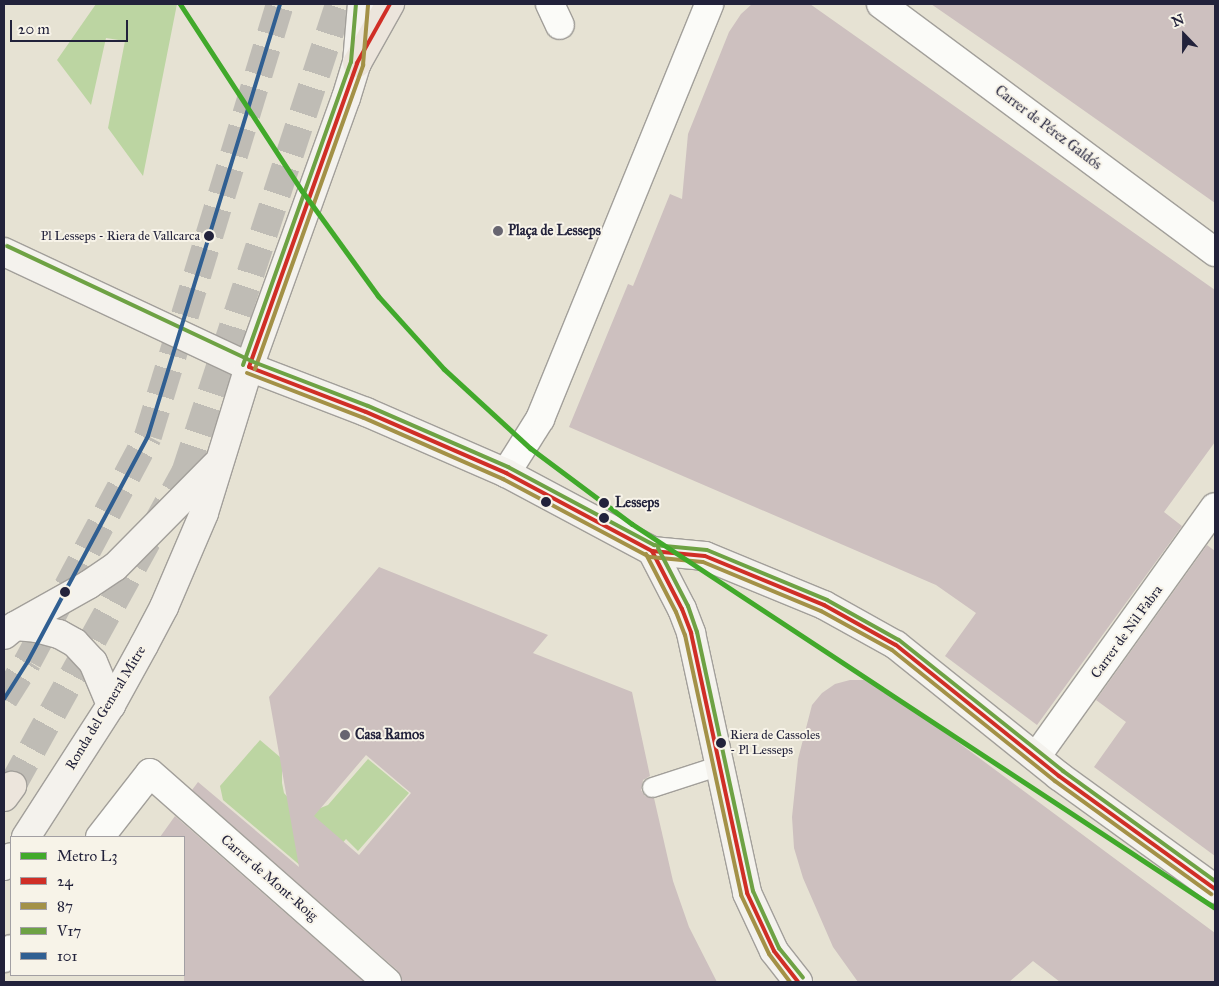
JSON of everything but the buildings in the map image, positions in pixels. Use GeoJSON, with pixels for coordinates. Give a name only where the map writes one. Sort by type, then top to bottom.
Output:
{"type":"FeatureCollection","features":[{"type":"Feature","properties":{"kind":"main road"},"geometry":{"type":"LineString","coordinates":[[357,63],[362,4]]}},
{"type":"Feature","properties":{"kind":"main road"},"geometry":{"type":"LineString","coordinates":[[249,367],[357,63],[390,4]]}},
{"type":"Feature","properties":{"kind":"main road"},"geometry":{"type":"LineString","coordinates":[[4,252],[249,367],[366,412],[506,473],[652,550],[705,556],[824,604],[896,645],[1036,757],[1215,889]]}},
{"type":"Feature","properties":{"kind":"main road","name":"Ronda del General Mitre"},"geometry":{"type":"LineString","coordinates":[[27,836],[111,705],[164,607],[204,513],[249,367]]}},
{"type":"Feature","properties":{"kind":"main road","name":"Ronda del General Mitre"},"geometry":{"type":"LineString","coordinates":[[9,630],[88,585],[115,567],[219,462]]}},
{"type":"Feature","properties":{"kind":"main road"},"geometry":{"type":"LineString","coordinates":[[652,550],[682,609],[691,633],[747,893],[774,951],[798,982]]}},
{"type":"Feature","properties":{"kind":"main road"},"geometry":{"type":"LineString","coordinates":[[9,630],[36,628],[59,634],[76,643],[93,662],[111,705]]}},
{"type":"Feature","properties":{"kind":"street"},"geometry":{"type":"LineString","coordinates":[[506,473],[540,419],[708,4]]}},
{"type":"Feature","properties":{"kind":"street","name":"Carrer de Pérez Galdós"},"geometry":{"type":"LineString","coordinates":[[881,4],[1215,252]]}},
{"type":"Feature","properties":{"kind":"street","name":"Carrer de Nil Fabra"},"geometry":{"type":"LineString","coordinates":[[1036,757],[1215,507]]}},
{"type":"Feature","properties":{"kind":"street","name":"Carrer de Mont-Roig"},"geometry":{"type":"LineString","coordinates":[[101,836],[150,774],[387,982]]}},
{"type":"Feature","properties":{"kind":"lane"},"geometry":{"type":"LineString","coordinates":[[652,787],[720,766]]}},
{"type":"Feature","properties":{"kind":"green space"},"geometry":{"type":"Polygon","coordinates":[[[96,4],[177,4],[143,176],[108,128],[125,41],[106,38],[91,105],[57,60],[96,4]]]}},
{"type":"Feature","properties":{"kind":"green space"},"geometry":{"type":"Polygon","coordinates":[[[260,740],[287,763],[282,772],[282,783],[284,793],[291,801],[318,809],[328,805],[368,759],[409,793],[358,851],[346,839],[318,871],[302,867],[223,800],[220,786],[260,740]]]}},
{"type":"Feature","properties":{"kind":"tunnel"},"geometry":{"type":"LineString","coordinates":[[4,699],[28,661],[148,436],[280,4]]}},
{"type":"Feature","properties":{"kind":"tunnel"},"geometry":{"type":"LineString","coordinates":[[12,786],[185,473],[339,4]]}},
{"type":"Feature","properties":{"kind":"metro line","name":"L3"},"geometry":{"type":"LineString","coordinates":[[180,4],[302,191],[378,296],[444,369],[530,448],[632,524],[1215,908]]}},
{"type":"Feature","properties":{"kind":"transit line","name":"101"},"geometry":{"type":"LineString","coordinates":[[4,699],[28,661],[148,436],[280,4]]}},
{"type":"Feature","properties":{"kind":"transit line","name":"V17"},"geometry":{"type":"LineString","coordinates":[[243,365],[351,62],[356,4]]}},
{"type":"Feature","properties":{"kind":"transit line","name":"24"},"geometry":{"type":"LineString","coordinates":[[249,367],[357,63],[390,4]]}},
{"type":"Feature","properties":{"kind":"transit line","name":"87"},"geometry":{"type":"LineString","coordinates":[[255,369],[363,65],[368,5]]}},
{"type":"Feature","properties":{"kind":"transit line","name":"V17"},"geometry":{"type":"LineString","coordinates":[[7,246],[251,361],[368,406],[508,467],[654,545],[707,550],[827,600],[899,640],[1063,771],[1215,881]]}},
{"type":"Feature","properties":{"kind":"transit line","name":"24"},"geometry":{"type":"LineString","coordinates":[[249,367],[366,412],[506,473],[652,551],[705,556],[824,605],[896,645],[1059,776],[1215,889]]}},
{"type":"Feature","properties":{"kind":"transit line","name":"87"},"geometry":{"type":"LineString","coordinates":[[247,373],[364,418],[503,479],[650,557],[703,562],[821,611],[892,650],[1055,781],[1211,894]]}},
{"type":"Feature","properties":{"kind":"transit line","name":"V17"},"geometry":{"type":"LineString","coordinates":[[658,548],[688,606],[697,632],[753,891],[779,948],[803,978]]}},
{"type":"Feature","properties":{"kind":"transit line","name":"24"},"geometry":{"type":"LineString","coordinates":[[652,551],[682,609],[691,633],[747,893],[774,951],[798,982]]}},
{"type":"Feature","properties":{"kind":"transit line","name":"87"},"geometry":{"type":"LineString","coordinates":[[646,554],[676,612],[685,635],[741,895],[769,954],[790,982]]}},
{"type":"Feature","properties":{"kind":"place","name":"Plaça de Lesseps"},"geometry":{"type":"Point","coordinates":[498,231]}},
{"type":"Feature","properties":{"kind":"place","name":"Pl Lesseps - Riera de Vallcarca"},"geometry":{"type":"Point","coordinates":[209,236]}},
{"type":"Feature","properties":{"kind":"place","name":"Lesseps"},"geometry":{"type":"Point","coordinates":[604,503]}},
{"type":"Feature","properties":{"kind":"place","name":"Casa Ramos"},"geometry":{"type":"Point","coordinates":[345,735]}},
{"type":"Feature","properties":{"kind":"place","name":"Riera de Cassoles - Pl Lesseps"},"geometry":{"type":"Point","coordinates":[721,743]}}]}
